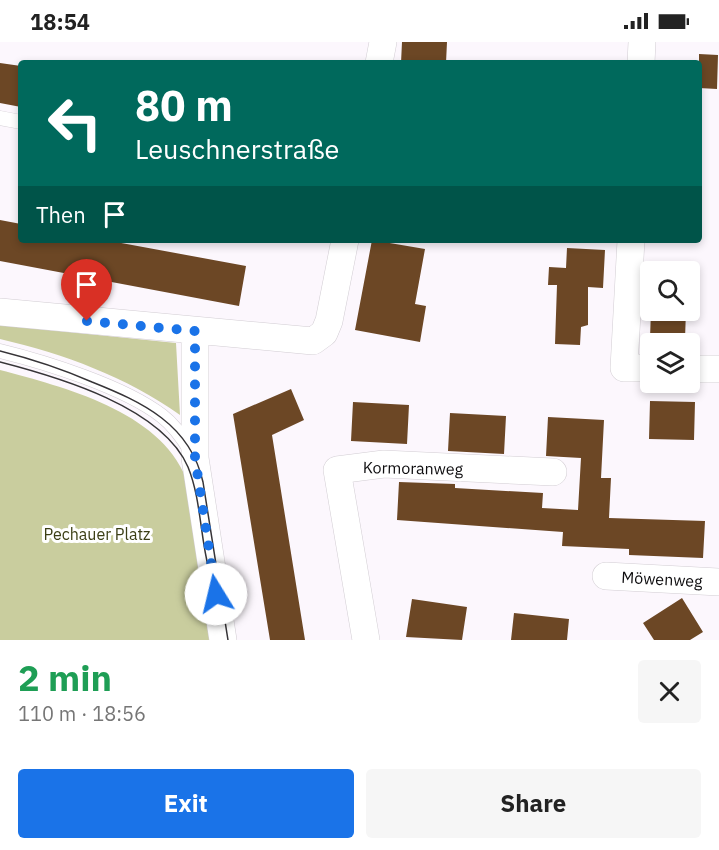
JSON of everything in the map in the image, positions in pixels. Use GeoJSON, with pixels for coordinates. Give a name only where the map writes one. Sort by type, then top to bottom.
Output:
{"type":"FeatureCollection","features":[{"type":"Feature","properties":{"kind":"street"},"geometry":{"type":"LineString","coordinates":[[380,60],[383,42]]}},
{"type":"Feature","properties":{"kind":"street"},"geometry":{"type":"LineString","coordinates":[[641,60],[642,42]]}},
{"type":"Feature","properties":{"kind":"street"},"geometry":{"type":"LineString","coordinates":[[0,312],[313,341],[324,333],[329,321],[344,243]]}},
{"type":"Feature","properties":{"kind":"street"},"geometry":{"type":"LineString","coordinates":[[631,243],[624,368],[640,368]]}},
{"type":"Feature","properties":{"kind":"street"},"geometry":{"type":"LineString","coordinates":[[195,331],[195,458],[224,640]]}},
{"type":"Feature","properties":{"kind":"street"},"geometry":{"type":"LineString","coordinates":[[700,369],[719,369]]}},
{"type":"Feature","properties":{"kind":"street","name":"Kormoranweg"},"geometry":{"type":"LineString","coordinates":[[366,640],[337,470],[384,464],[553,472]]}},
{"type":"Feature","properties":{"kind":"street","name":"Möwenweg"},"geometry":{"type":"LineString","coordinates":[[606,576],[719,582]]}},
{"type":"Feature","properties":{"kind":"lane"},"geometry":{"type":"LineString","coordinates":[[0,118],[18,121]]}},
{"type":"Feature","properties":{"kind":"lane"},"geometry":{"type":"LineString","coordinates":[[0,351],[63,370],[148,406],[170,423],[195,458]]}},
{"type":"Feature","properties":{"kind":"green space"},"geometry":{"type":"Polygon","coordinates":[[[0,325],[176,343],[180,415],[139,389],[94,368],[0,339],[0,325]]]}},
{"type":"Feature","properties":{"kind":"green space","name":"Pechauer Platz"},"geometry":{"type":"Polygon","coordinates":[[[0,370],[80,394],[107,405],[155,435],[173,455],[190,490],[213,640],[0,640],[0,370]]]}},
{"type":"Feature","properties":{"kind":"building"},"geometry":{"type":"Polygon","coordinates":[[[402,42],[447,42],[446,60],[401,60],[402,42]]]}},
{"type":"Feature","properties":{"kind":"building"},"geometry":{"type":"Polygon","coordinates":[[[699,54],[718,55],[717,89],[702,88],[702,60],[699,60],[699,54]]]}},
{"type":"Feature","properties":{"kind":"building"},"geometry":{"type":"Polygon","coordinates":[[[0,63],[18,66],[18,106],[0,103],[0,63]]]}},
{"type":"Feature","properties":{"kind":"building"},"geometry":{"type":"Polygon","coordinates":[[[0,220],[18,223],[18,243],[121,243],[246,266],[239,306],[0,261],[0,220]]]}},
{"type":"Feature","properties":{"kind":"building"},"geometry":{"type":"Polygon","coordinates":[[[371,243],[390,243],[425,249],[415,304],[426,306],[420,342],[355,330],[371,243]]]}},
{"type":"Feature","properties":{"kind":"building"},"geometry":{"type":"Polygon","coordinates":[[[567,248],[605,250],[603,288],[588,287],[588,325],[581,327],[580,345],[555,344],[557,285],[548,285],[549,267],[566,268],[567,248]]]}},
{"type":"Feature","properties":{"kind":"building"},"geometry":{"type":"Polygon","coordinates":[[[651,321],[686,321],[685,333],[650,333],[651,321]]]}},
{"type":"Feature","properties":{"kind":"building"},"geometry":{"type":"Polygon","coordinates":[[[291,389],[304,420],[272,435],[305,640],[270,640],[233,414],[291,389]]]}},
{"type":"Feature","properties":{"kind":"building"},"geometry":{"type":"Polygon","coordinates":[[[650,401],[695,402],[694,440],[649,439],[650,401]]]}},
{"type":"Feature","properties":{"kind":"building"},"geometry":{"type":"Polygon","coordinates":[[[353,402],[409,405],[407,444],[351,441],[353,402]]]}},
{"type":"Feature","properties":{"kind":"building"},"geometry":{"type":"Polygon","coordinates":[[[450,413],[506,416],[504,454],[448,451],[450,413]]]}},
{"type":"Feature","properties":{"kind":"building"},"geometry":{"type":"Polygon","coordinates":[[[548,417],[604,420],[601,478],[611,478],[609,518],[705,521],[703,558],[629,555],[629,549],[562,546],[563,532],[397,520],[399,482],[455,484],[455,488],[543,493],[542,508],[578,510],[581,458],[546,456],[548,417]]]}},
{"type":"Feature","properties":{"kind":"building"},"geometry":{"type":"Polygon","coordinates":[[[682,598],[703,632],[690,640],[654,640],[643,623],[682,598]]]}},
{"type":"Feature","properties":{"kind":"building"},"geometry":{"type":"Polygon","coordinates":[[[412,599],[467,607],[462,640],[406,637],[412,599]]]}},
{"type":"Feature","properties":{"kind":"building"},"geometry":{"type":"Polygon","coordinates":[[[514,613],[569,619],[567,640],[511,640],[514,613]]]}},
{"type":"Feature","properties":{"kind":"tram line"},"geometry":{"type":"LineString","coordinates":[[0,351],[58,369],[129,398],[161,418],[187,445],[197,462],[203,482],[228,640]]}},
{"type":"Feature","properties":{"kind":"tram line"},"geometry":{"type":"LineString","coordinates":[[0,362],[78,386],[132,411],[156,427],[175,446],[188,467],[198,505],[209,570]]}},
{"type":"Feature","properties":{"kind":"route"},"geometry":{"type":"LineString","coordinates":[[87,321],[195,331],[195,458],[216,594]]}}]}
